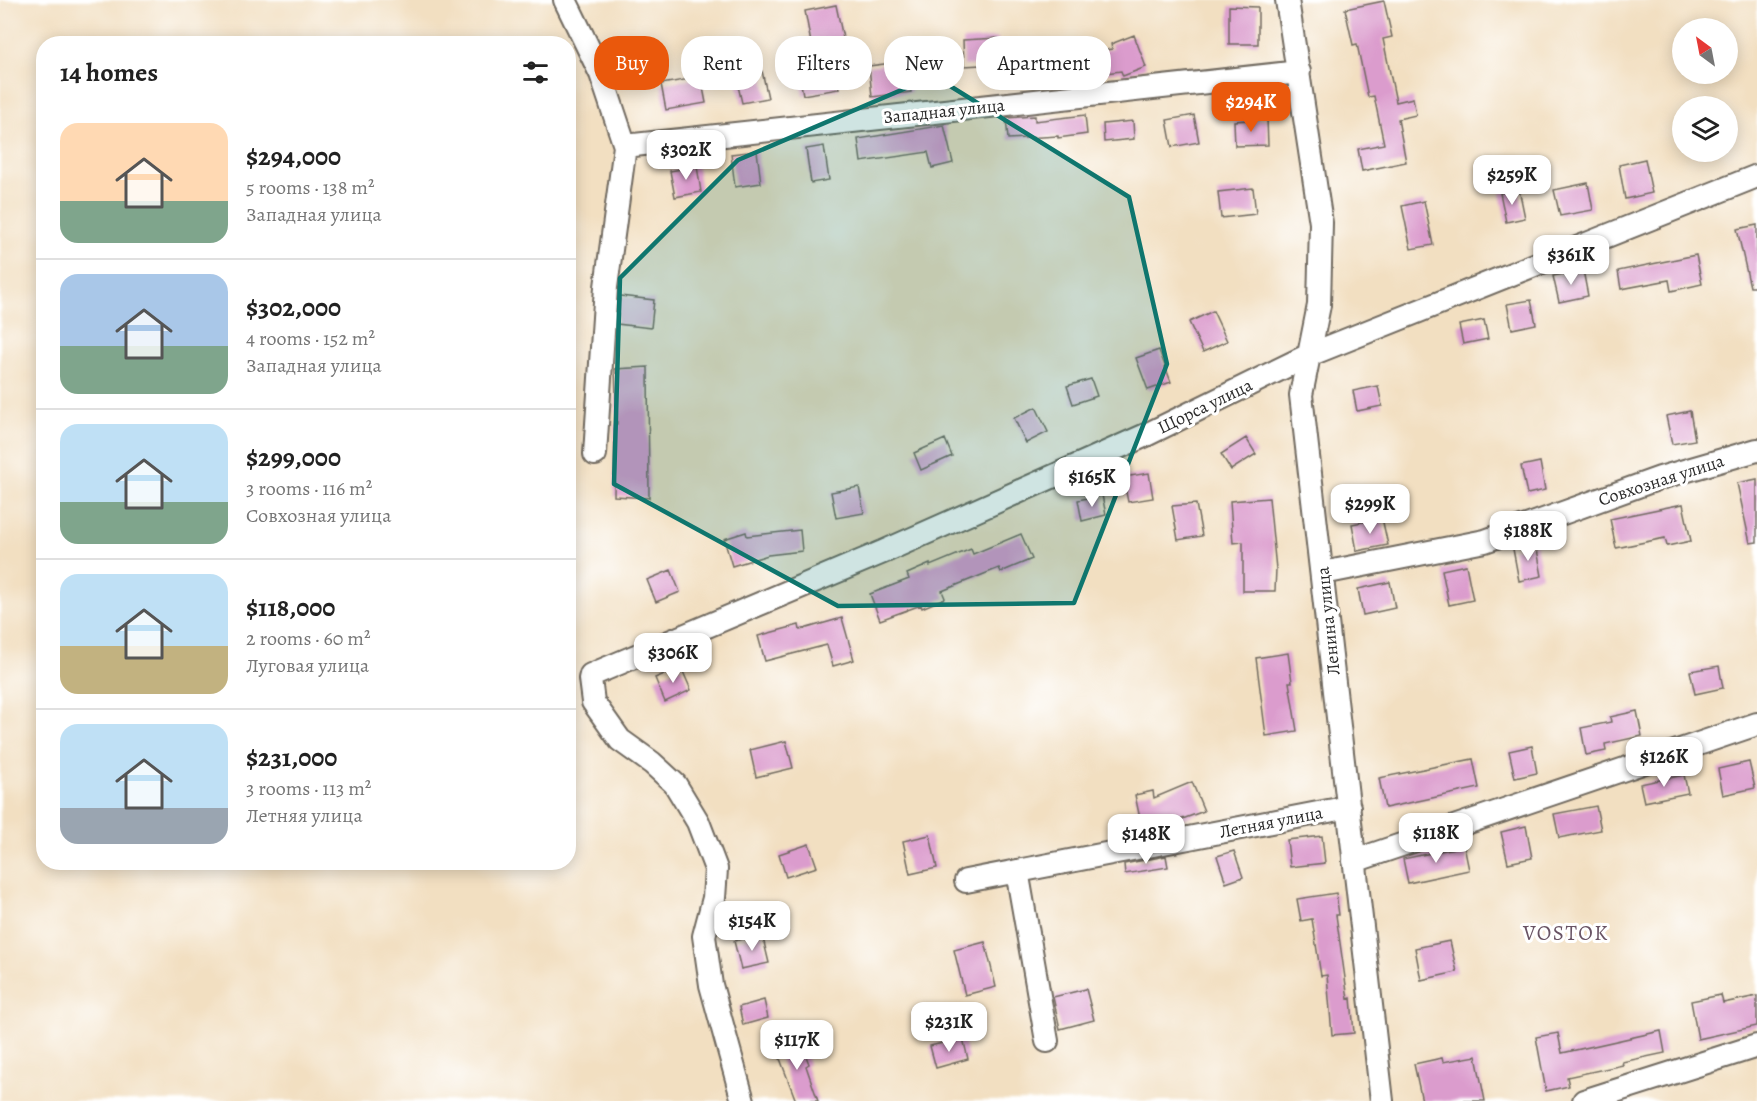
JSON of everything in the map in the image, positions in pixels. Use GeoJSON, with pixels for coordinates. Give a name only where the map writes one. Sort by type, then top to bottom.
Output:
{"type":"FeatureCollection","features":[{"type":"Feature","properties":{"kind":"street"},"geometry":{"type":"LineString","coordinates":[[565,0],[601,74],[625,146],[606,287],[595,454]]}},
{"type":"Feature","properties":{"kind":"street","name":"Ленина улица"},"geometry":{"type":"LineString","coordinates":[[1287,0],[1321,223],[1319,305],[1301,395],[1382,1101]]}},
{"type":"Feature","properties":{"kind":"street","name":"Западная улица"},"geometry":{"type":"LineString","coordinates":[[625,146],[1299,72]]}},
{"type":"Feature","properties":{"kind":"street","name":"Щорса улица"},"geometry":{"type":"LineString","coordinates":[[743,1101],[711,985],[704,936],[714,898],[716,869],[698,822],[675,784],[652,763],[620,740],[593,702],[591,675],[883,552],[1146,435],[1309,355],[1757,176]]}},
{"type":"Feature","properties":{"kind":"street","name":"Совхозная улица"},"geometry":{"type":"LineString","coordinates":[[1323,573],[1485,541],[1660,478],[1757,450]]}},
{"type":"Feature","properties":{"kind":"street"},"geometry":{"type":"LineString","coordinates":[[1354,861],[1757,724]]}},
{"type":"Feature","properties":{"kind":"street","name":"Летняя улица"},"geometry":{"type":"LineString","coordinates":[[966,880],[1349,807]]}},
{"type":"Feature","properties":{"kind":"street"},"geometry":{"type":"LineString","coordinates":[[1017,871],[1047,1041]]}},
{"type":"Feature","properties":{"kind":"street"},"geometry":{"type":"LineString","coordinates":[[1584,1101],[1757,1046]]}},
{"type":"Feature","properties":{"kind":"highlighted area"},"geometry":{"type":"Polygon","coordinates":[[[934,76],[1129,197],[1167,364],[1074,603],[838,606],[614,484],[620,278],[738,160],[934,76]]]}},
{"type":"Feature","properties":{"kind":"building"},"geometry":{"type":"Polygon","coordinates":[[[1384,1],[1392,37],[1383,39],[1396,102],[1413,98],[1416,115],[1398,119],[1406,162],[1362,171],[1358,149],[1384,144],[1374,96],[1368,97],[1357,44],[1353,45],[1345,9],[1384,1]]]}},
{"type":"Feature","properties":{"kind":"building"},"geometry":{"type":"Polygon","coordinates":[[[836,5],[843,36],[810,36],[805,11],[836,5]]]}},
{"type":"Feature","properties":{"kind":"building"},"geometry":{"type":"Polygon","coordinates":[[[1229,6],[1258,7],[1258,44],[1229,44],[1229,6]]]}},
{"type":"Feature","properties":{"kind":"building"},"geometry":{"type":"Polygon","coordinates":[[[1134,35],[1146,67],[1123,76],[1121,71],[1111,72],[1111,44],[1134,35]]]}},
{"type":"Feature","properties":{"kind":"building"},"geometry":{"type":"Polygon","coordinates":[[[976,39],[976,65],[964,66],[964,40],[976,39]]]}},
{"type":"Feature","properties":{"kind":"building"},"geometry":{"type":"Polygon","coordinates":[[[884,64],[884,90],[911,90],[911,92],[872,97],[872,66],[884,64]]]}},
{"type":"Feature","properties":{"kind":"building"},"geometry":{"type":"Polygon","coordinates":[[[763,76],[768,98],[742,103],[739,90],[763,90],[763,76]]]}},
{"type":"Feature","properties":{"kind":"building"},"geometry":{"type":"Polygon","coordinates":[[[681,80],[681,90],[704,90],[706,103],[666,110],[662,90],[669,90],[669,83],[681,80]]]}},
{"type":"Feature","properties":{"kind":"building"},"geometry":{"type":"Polygon","coordinates":[[[802,90],[833,90],[803,95],[802,90]]]}},
{"type":"Feature","properties":{"kind":"building"},"geometry":{"type":"Polygon","coordinates":[[[1085,115],[1087,134],[1058,138],[1058,136],[1008,139],[1006,118],[1035,116],[1035,121],[1085,115]]]}},
{"type":"Feature","properties":{"kind":"building"},"geometry":{"type":"Polygon","coordinates":[[[1194,115],[1199,142],[1172,147],[1167,120],[1194,115]]]}},
{"type":"Feature","properties":{"kind":"building"},"geometry":{"type":"Polygon","coordinates":[[[1267,119],[1268,145],[1235,146],[1234,121],[1267,119]]]}},
{"type":"Feature","properties":{"kind":"building"},"geometry":{"type":"Polygon","coordinates":[[[1133,121],[1134,139],[1104,142],[1103,124],[1133,121]]]}},
{"type":"Feature","properties":{"kind":"building"},"geometry":{"type":"Polygon","coordinates":[[[944,125],[953,163],[932,168],[928,152],[861,162],[858,139],[944,125]]]}},
{"type":"Feature","properties":{"kind":"building"},"geometry":{"type":"Polygon","coordinates":[[[824,146],[829,180],[811,183],[806,149],[824,146]]]}},
{"type":"Feature","properties":{"kind":"building"},"geometry":{"type":"Polygon","coordinates":[[[757,151],[761,183],[735,187],[731,154],[757,151]]]}},
{"type":"Feature","properties":{"kind":"building"},"geometry":{"type":"Polygon","coordinates":[[[1645,159],[1652,193],[1625,199],[1619,165],[1645,159]]]}},
{"type":"Feature","properties":{"kind":"building"},"geometry":{"type":"Polygon","coordinates":[[[697,166],[701,192],[675,197],[670,171],[697,166]]]}},
{"type":"Feature","properties":{"kind":"building"},"geometry":{"type":"Polygon","coordinates":[[[1588,183],[1593,210],[1560,216],[1554,190],[1588,183]]]}},
{"type":"Feature","properties":{"kind":"building"},"geometry":{"type":"Polygon","coordinates":[[[1253,188],[1256,214],[1221,218],[1218,192],[1253,188]]]}},
{"type":"Feature","properties":{"kind":"building"},"geometry":{"type":"Polygon","coordinates":[[[1519,189],[1525,218],[1506,222],[1500,193],[1519,189]]]}},
{"type":"Feature","properties":{"kind":"building"},"geometry":{"type":"Polygon","coordinates":[[[1424,201],[1433,245],[1411,249],[1402,206],[1424,201]]]}},
{"type":"Feature","properties":{"kind":"building"},"geometry":{"type":"Polygon","coordinates":[[[1757,225],[1757,287],[1750,287],[1737,229],[1757,225]]]}},
{"type":"Feature","properties":{"kind":"building"},"geometry":{"type":"Polygon","coordinates":[[[1696,255],[1702,284],[1671,291],[1669,280],[1621,289],[1618,271],[1696,255]]]}},
{"type":"Feature","properties":{"kind":"building"},"geometry":{"type":"Polygon","coordinates":[[[1583,270],[1588,296],[1559,302],[1553,276],[1583,270]]]}},
{"type":"Feature","properties":{"kind":"building"},"geometry":{"type":"Polygon","coordinates":[[[620,296],[654,300],[651,328],[617,324],[620,296]]]}},
{"type":"Feature","properties":{"kind":"building"},"geometry":{"type":"Polygon","coordinates":[[[1531,300],[1536,324],[1512,329],[1507,304],[1531,300]]]}},
{"type":"Feature","properties":{"kind":"building"},"geometry":{"type":"Polygon","coordinates":[[[1213,311],[1227,341],[1203,352],[1189,322],[1213,311]]]}},
{"type":"Feature","properties":{"kind":"building"},"geometry":{"type":"Polygon","coordinates":[[[1484,320],[1488,339],[1463,344],[1459,325],[1484,320]]]}},
{"type":"Feature","properties":{"kind":"building"},"geometry":{"type":"Polygon","coordinates":[[[1159,350],[1171,382],[1148,390],[1136,358],[1159,350]]]}},
{"type":"Feature","properties":{"kind":"building"},"geometry":{"type":"Polygon","coordinates":[[[648,367],[649,498],[614,496],[615,424],[617,424],[615,369],[648,367]]]}},
{"type":"Feature","properties":{"kind":"building"},"geometry":{"type":"Polygon","coordinates":[[[1091,379],[1097,396],[1073,404],[1067,386],[1091,379]]]}},
{"type":"Feature","properties":{"kind":"building"},"geometry":{"type":"Polygon","coordinates":[[[1378,386],[1382,406],[1357,411],[1353,391],[1378,386]]]}},
{"type":"Feature","properties":{"kind":"building"},"geometry":{"type":"Polygon","coordinates":[[[1036,407],[1048,432],[1026,443],[1014,418],[1036,407]]]}},
{"type":"Feature","properties":{"kind":"building"},"geometry":{"type":"Polygon","coordinates":[[[1690,411],[1695,440],[1672,444],[1666,416],[1690,411]]]}},
{"type":"Feature","properties":{"kind":"building"},"geometry":{"type":"Polygon","coordinates":[[[1246,438],[1256,454],[1231,470],[1221,454],[1246,438]]]}},
{"type":"Feature","properties":{"kind":"building"},"geometry":{"type":"Polygon","coordinates":[[[945,439],[952,456],[921,470],[914,453],[945,439]]]}},
{"type":"Feature","properties":{"kind":"building"},"geometry":{"type":"Polygon","coordinates":[[[1540,462],[1545,490],[1527,494],[1521,466],[1540,462]]]}},
{"type":"Feature","properties":{"kind":"building"},"geometry":{"type":"Polygon","coordinates":[[[1149,473],[1153,498],[1128,502],[1123,477],[1149,473]]]}},
{"type":"Feature","properties":{"kind":"building"},"geometry":{"type":"Polygon","coordinates":[[[1757,479],[1757,542],[1750,543],[1737,483],[1757,479]]]}},
{"type":"Feature","properties":{"kind":"building"},"geometry":{"type":"Polygon","coordinates":[[[859,487],[864,513],[836,518],[831,492],[859,487]]]}},
{"type":"Feature","properties":{"kind":"building"},"geometry":{"type":"Polygon","coordinates":[[[1102,495],[1106,515],[1082,521],[1078,500],[1102,495]]]}},
{"type":"Feature","properties":{"kind":"building"},"geometry":{"type":"Polygon","coordinates":[[[1269,498],[1276,569],[1275,591],[1243,591],[1243,542],[1233,543],[1230,501],[1269,498]]]}},
{"type":"Feature","properties":{"kind":"building"},"geometry":{"type":"Polygon","coordinates":[[[1196,504],[1202,536],[1178,540],[1172,506],[1196,504]]]}},
{"type":"Feature","properties":{"kind":"building"},"geometry":{"type":"Polygon","coordinates":[[[1683,504],[1691,541],[1667,546],[1665,538],[1616,548],[1610,519],[1683,504]]]}},
{"type":"Feature","properties":{"kind":"building"},"geometry":{"type":"Polygon","coordinates":[[[1382,518],[1388,545],[1357,551],[1352,524],[1382,518]]]}},
{"type":"Feature","properties":{"kind":"building"},"geometry":{"type":"Polygon","coordinates":[[[800,530],[802,551],[768,555],[732,566],[724,539],[746,532],[747,536],[800,530]]]}},
{"type":"Feature","properties":{"kind":"building"},"geometry":{"type":"Polygon","coordinates":[[[1021,534],[1032,559],[1001,572],[999,568],[942,591],[945,598],[922,608],[921,605],[880,620],[870,594],[909,579],[907,574],[930,564],[930,566],[971,549],[973,554],[1021,534]]]}},
{"type":"Feature","properties":{"kind":"building"},"geometry":{"type":"Polygon","coordinates":[[[1536,544],[1542,576],[1519,581],[1513,549],[1536,544]]]}},
{"type":"Feature","properties":{"kind":"building"},"geometry":{"type":"Polygon","coordinates":[[[1466,565],[1473,600],[1449,605],[1442,570],[1466,565]]]}},
{"type":"Feature","properties":{"kind":"building"},"geometry":{"type":"Polygon","coordinates":[[[671,570],[680,592],[656,602],[647,580],[671,570]]]}},
{"type":"Feature","properties":{"kind":"building"},"geometry":{"type":"Polygon","coordinates":[[[1390,582],[1395,608],[1363,615],[1358,589],[1390,582]]]}},
{"type":"Feature","properties":{"kind":"building"},"geometry":{"type":"Polygon","coordinates":[[[842,618],[854,660],[833,666],[827,645],[765,661],[758,636],[799,625],[800,630],[842,618]]]}},
{"type":"Feature","properties":{"kind":"building"},"geometry":{"type":"Polygon","coordinates":[[[1288,653],[1292,682],[1289,682],[1297,731],[1266,736],[1256,658],[1288,653]]]}},
{"type":"Feature","properties":{"kind":"building"},"geometry":{"type":"Polygon","coordinates":[[[1719,666],[1723,688],[1695,694],[1690,671],[1719,666]]]}},
{"type":"Feature","properties":{"kind":"building"},"geometry":{"type":"Polygon","coordinates":[[[681,667],[691,690],[665,702],[655,678],[681,667]]]}},
{"type":"Feature","properties":{"kind":"building"},"geometry":{"type":"Polygon","coordinates":[[[1637,711],[1642,736],[1605,744],[1606,751],[1586,755],[1581,728],[1611,722],[1610,717],[1637,711]]]}},
{"type":"Feature","properties":{"kind":"building"},"geometry":{"type":"Polygon","coordinates":[[[786,741],[793,768],[756,777],[750,750],[786,741]]]}},
{"type":"Feature","properties":{"kind":"building"},"geometry":{"type":"Polygon","coordinates":[[[1532,746],[1537,773],[1515,778],[1509,751],[1532,746]]]}},
{"type":"Feature","properties":{"kind":"building"},"geometry":{"type":"Polygon","coordinates":[[[1473,759],[1479,788],[1385,808],[1379,778],[1473,759]]]}},
{"type":"Feature","properties":{"kind":"building"},"geometry":{"type":"Polygon","coordinates":[[[1749,762],[1755,788],[1723,795],[1718,769],[1749,762]]]}},
{"type":"Feature","properties":{"kind":"building"},"geometry":{"type":"Polygon","coordinates":[[[1684,775],[1688,793],[1644,802],[1640,784],[1684,775]]]}},
{"type":"Feature","properties":{"kind":"building"},"geometry":{"type":"Polygon","coordinates":[[[1192,782],[1204,811],[1161,827],[1162,829],[1143,833],[1135,795],[1153,791],[1154,798],[1192,782]]]}},
{"type":"Feature","properties":{"kind":"building"},"geometry":{"type":"Polygon","coordinates":[[[1596,806],[1601,830],[1559,838],[1554,814],[1596,806]]]}},
{"type":"Feature","properties":{"kind":"building"},"geometry":{"type":"Polygon","coordinates":[[[1526,826],[1532,858],[1508,863],[1501,832],[1526,826]]]}},
{"type":"Feature","properties":{"kind":"building"},"geometry":{"type":"Polygon","coordinates":[[[930,835],[937,868],[910,874],[903,841],[930,835]]]}},
{"type":"Feature","properties":{"kind":"building"},"geometry":{"type":"Polygon","coordinates":[[[1322,836],[1325,863],[1290,867],[1287,840],[1322,836]]]}},
{"type":"Feature","properties":{"kind":"building"},"geometry":{"type":"Polygon","coordinates":[[[809,844],[817,867],[786,877],[779,854],[809,844]]]}},
{"type":"Feature","properties":{"kind":"building"},"geometry":{"type":"Polygon","coordinates":[[[1464,846],[1469,870],[1408,883],[1403,859],[1464,846]]]}},
{"type":"Feature","properties":{"kind":"building"},"geometry":{"type":"Polygon","coordinates":[[[1234,851],[1243,877],[1226,883],[1217,856],[1234,851]]]}},
{"type":"Feature","properties":{"kind":"building"},"geometry":{"type":"Polygon","coordinates":[[[1166,856],[1168,867],[1125,874],[1124,864],[1166,856]]]}},
{"type":"Feature","properties":{"kind":"building"},"geometry":{"type":"Polygon","coordinates":[[[1336,893],[1339,915],[1336,915],[1348,999],[1351,998],[1354,1033],[1332,1035],[1327,975],[1321,976],[1312,919],[1301,921],[1297,899],[1336,893]]]}},
{"type":"Feature","properties":{"kind":"building"},"geometry":{"type":"Polygon","coordinates":[[[762,934],[769,963],[741,969],[734,941],[762,934]]]}},
{"type":"Feature","properties":{"kind":"building"},"geometry":{"type":"Polygon","coordinates":[[[1450,941],[1457,972],[1421,980],[1415,948],[1450,941]]]}},
{"type":"Feature","properties":{"kind":"building"},"geometry":{"type":"Polygon","coordinates":[[[985,942],[996,987],[965,995],[954,950],[985,942]]]}},
{"type":"Feature","properties":{"kind":"building"},"geometry":{"type":"Polygon","coordinates":[[[1086,989],[1094,1020],[1060,1029],[1053,997],[1086,989]]]}},
{"type":"Feature","properties":{"kind":"building"},"geometry":{"type":"Polygon","coordinates":[[[1721,995],[1723,1003],[1757,996],[1757,1026],[1698,1039],[1691,1001],[1721,995]]]}},
{"type":"Feature","properties":{"kind":"building"},"geometry":{"type":"Polygon","coordinates":[[[764,1000],[768,1018],[743,1025],[739,1007],[764,1000]]]}},
{"type":"Feature","properties":{"kind":"building"},"geometry":{"type":"Polygon","coordinates":[[[1661,1031],[1665,1053],[1567,1077],[1569,1086],[1546,1091],[1536,1037],[1558,1033],[1562,1053],[1661,1031]]]}},
{"type":"Feature","properties":{"kind":"building"},"geometry":{"type":"Polygon","coordinates":[[[963,1038],[968,1059],[936,1068],[930,1046],[963,1038]]]}},
{"type":"Feature","properties":{"kind":"building"},"geometry":{"type":"Polygon","coordinates":[[[800,1040],[809,1064],[806,1066],[818,1101],[796,1101],[776,1048],[800,1040]]]}},
{"type":"Feature","properties":{"kind":"building"},"geometry":{"type":"Polygon","coordinates":[[[1476,1056],[1485,1101],[1422,1101],[1414,1064],[1442,1058],[1443,1062],[1476,1056]]]}},
{"type":"Feature","properties":{"kind":"district","name":"VOSTOK"},"geometry":{"type":"Point","coordinates":[1566,933]}}]}
